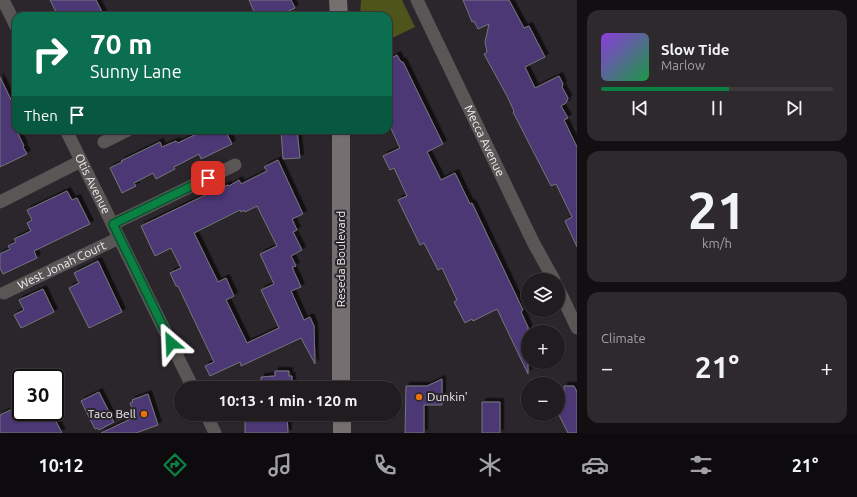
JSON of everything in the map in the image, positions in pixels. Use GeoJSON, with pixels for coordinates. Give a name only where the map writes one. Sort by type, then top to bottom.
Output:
{"type":"FeatureCollection","features":[{"type":"Feature","properties":{"kind":"main road"},"geometry":{"type":"LineString","coordinates":[[338,0],[339,12]]}},
{"type":"Feature","properties":{"kind":"main road","name":"Reseda Boulevard"},"geometry":{"type":"LineString","coordinates":[[341,134],[341,381]]}},
{"type":"Feature","properties":{"kind":"main road"},"geometry":{"type":"LineString","coordinates":[[342,421],[342,433]]}},
{"type":"Feature","properties":{"kind":"street"},"geometry":{"type":"LineString","coordinates":[[3,0],[12,18]]}},
{"type":"Feature","properties":{"kind":"street","name":"Mecca Avenue"},"geometry":{"type":"LineString","coordinates":[[417,0],[533,242],[550,273]]}},
{"type":"Feature","properties":{"kind":"street","name":"Otis Avenue"},"geometry":{"type":"LineString","coordinates":[[68,134],[190,381]]}},
{"type":"Feature","properties":{"kind":"street"},"geometry":{"type":"LineString","coordinates":[[104,142],[120,134]]}},
{"type":"Feature","properties":{"kind":"street"},"geometry":{"type":"LineString","coordinates":[[0,202],[81,161]]}},
{"type":"Feature","properties":{"kind":"street"},"geometry":{"type":"LineString","coordinates":[[113,224],[235,165]]}},
{"type":"Feature","properties":{"kind":"street","name":"West Jonah Court"},"geometry":{"type":"LineString","coordinates":[[4,293],[119,238]]}},
{"type":"Feature","properties":{"kind":"street"},"geometry":{"type":"LineString","coordinates":[[565,303],[577,328]]}},
{"type":"Feature","properties":{"kind":"street"},"geometry":{"type":"LineString","coordinates":[[209,421],[215,433]]}},
{"type":"Feature","properties":{"kind":"green space"},"geometry":{"type":"Polygon","coordinates":[[[361,0],[402,0],[415,27],[392,38],[392,12],[360,12],[361,0]]]}},
{"type":"Feature","properties":{"kind":"building"},"geometry":{"type":"Polygon","coordinates":[[[50,0],[96,0],[102,12],[56,12],[50,0]]]}},
{"type":"Feature","properties":{"kind":"building"},"geometry":{"type":"Polygon","coordinates":[[[249,0],[291,0],[295,8],[286,12],[254,12],[249,0]]]}},
{"type":"Feature","properties":{"kind":"building"},"geometry":{"type":"Polygon","coordinates":[[[463,0],[509,0],[524,28],[529,26],[545,57],[525,67],[535,88],[559,76],[563,84],[562,87],[568,98],[566,103],[561,106],[568,118],[564,120],[577,147],[577,247],[565,221],[572,217],[556,184],[551,186],[513,112],[514,111],[507,96],[484,54],[487,52],[485,42],[489,24],[478,29],[474,21],[472,22],[463,0]]]}},
{"type":"Feature","properties":{"kind":"building"},"geometry":{"type":"Polygon","coordinates":[[[397,55],[401,62],[403,62],[443,144],[427,152],[441,180],[455,173],[470,204],[472,203],[521,306],[521,317],[523,317],[527,325],[521,325],[521,359],[497,309],[473,321],[472,319],[465,323],[454,302],[457,300],[442,268],[438,270],[424,243],[420,245],[398,200],[407,196],[394,168],[390,170],[383,156],[400,148],[392,131],[392,58],[397,55]]]}},
{"type":"Feature","properties":{"kind":"building"},"geometry":{"type":"Polygon","coordinates":[[[0,77],[12,102],[12,134],[18,134],[27,154],[0,167],[0,77]]]}},
{"type":"Feature","properties":{"kind":"building"},"geometry":{"type":"Polygon","coordinates":[[[197,134],[227,134],[232,144],[201,159],[199,154],[174,167],[175,169],[156,179],[153,173],[134,183],[136,186],[122,193],[110,168],[160,142],[162,147],[176,141],[178,143],[197,134]]]}},
{"type":"Feature","properties":{"kind":"building"},"geometry":{"type":"Polygon","coordinates":[[[281,134],[297,134],[300,158],[283,159],[281,134]]]}},
{"type":"Feature","properties":{"kind":"building"},"geometry":{"type":"Polygon","coordinates":[[[278,160],[303,214],[292,219],[297,230],[293,232],[302,250],[291,256],[296,266],[292,267],[301,287],[291,291],[304,320],[310,317],[314,326],[315,364],[301,338],[241,366],[240,362],[210,376],[205,366],[214,362],[178,286],[176,286],[170,273],[181,268],[171,248],[155,256],[141,226],[222,187],[229,186],[239,180],[241,184],[267,171],[264,167],[278,160]],[[257,206],[245,212],[244,210],[241,212],[240,210],[194,233],[218,282],[226,278],[234,296],[226,300],[247,343],[279,328],[261,290],[274,284],[260,254],[277,246],[257,206]]]}},
{"type":"Feature","properties":{"kind":"building"},"geometry":{"type":"Polygon","coordinates":[[[67,191],[72,200],[77,198],[90,224],[34,251],[37,258],[3,274],[0,268],[0,254],[10,249],[8,246],[16,242],[14,239],[31,231],[27,223],[32,220],[27,210],[67,191]]]}},
{"type":"Feature","properties":{"kind":"building"},"geometry":{"type":"Polygon","coordinates":[[[98,261],[122,312],[89,328],[69,288],[79,283],[74,273],[98,261]]]}},
{"type":"Feature","properties":{"kind":"building"},"geometry":{"type":"Polygon","coordinates":[[[43,289],[54,312],[21,328],[14,315],[24,310],[19,300],[43,289]]]}},
{"type":"Feature","properties":{"kind":"building"},"geometry":{"type":"Polygon","coordinates":[[[275,371],[289,371],[289,376],[292,376],[292,381],[261,381],[261,377],[275,376],[275,371]]]}},
{"type":"Feature","properties":{"kind":"building"},"geometry":{"type":"Polygon","coordinates":[[[442,379],[442,405],[424,405],[424,433],[405,433],[406,386],[427,386],[442,379]]]}},
{"type":"Feature","properties":{"kind":"building"},"geometry":{"type":"Polygon","coordinates":[[[565,386],[574,386],[577,392],[577,433],[568,433],[562,421],[565,421],[565,386]]]}},
{"type":"Feature","properties":{"kind":"building"},"geometry":{"type":"Polygon","coordinates":[[[99,392],[114,422],[99,430],[97,428],[95,429],[81,401],[99,392]]]}},
{"type":"Feature","properties":{"kind":"building","name":"Taco Bell"},"geometry":{"type":"Polygon","coordinates":[[[148,394],[158,425],[136,433],[101,433],[135,417],[130,403],[133,402],[132,400],[148,394]]]}},
{"type":"Feature","properties":{"kind":"building"},"geometry":{"type":"Polygon","coordinates":[[[482,402],[500,402],[500,433],[482,433],[482,402]]]}},
{"type":"Feature","properties":{"kind":"building"},"geometry":{"type":"Polygon","coordinates":[[[12,409],[12,421],[56,421],[62,433],[0,433],[0,415],[12,409]]]}},
{"type":"Feature","properties":{"kind":"building"},"geometry":{"type":"Polygon","coordinates":[[[245,421],[287,421],[288,433],[245,433],[245,421]]]}},
{"type":"Feature","properties":{"kind":"place","name":"Dunkin'"},"geometry":{"type":"Point","coordinates":[419,397]}},
{"type":"Feature","properties":{"kind":"place","name":"Taco Bell"},"geometry":{"type":"Point","coordinates":[144,414]}},
{"type":"Feature","properties":{"kind":"route"},"geometry":{"type":"LineString","coordinates":[[171,343],[113,224],[208,178]]}}]}
